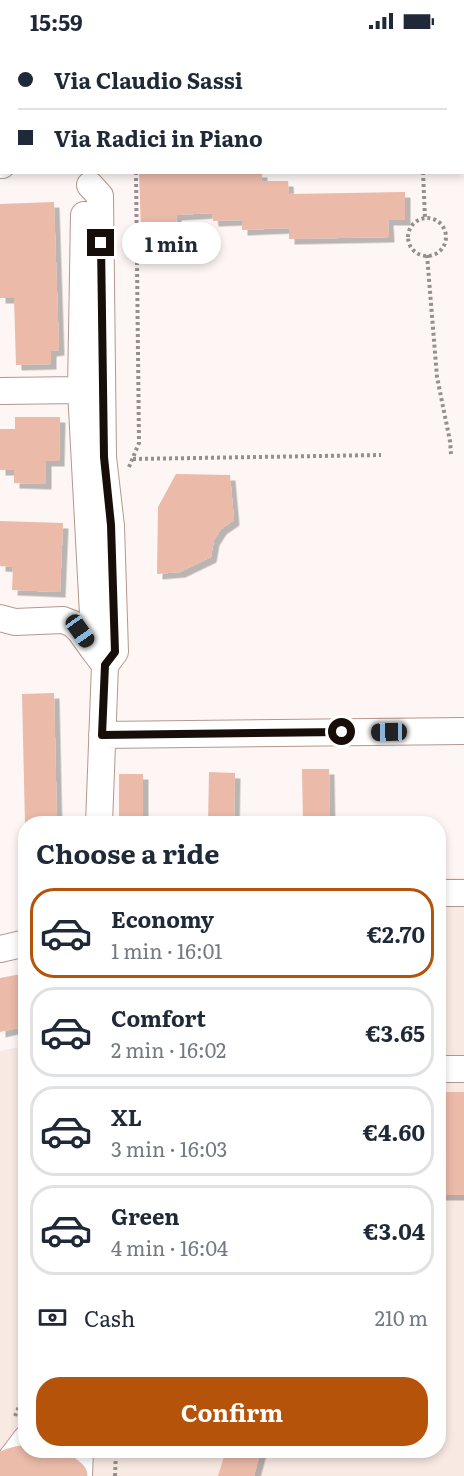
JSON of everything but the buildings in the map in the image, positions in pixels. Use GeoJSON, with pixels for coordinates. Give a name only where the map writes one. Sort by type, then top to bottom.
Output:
{"type":"FeatureCollection","features":[{"type":"Feature","properties":{"kind":"main road"},"geometry":{"type":"LineString","coordinates":[[2,1470],[19,1463],[35,1461],[51,1464],[71,1476]]}},
{"type":"Feature","properties":{"kind":"street"},"geometry":{"type":"LineString","coordinates":[[90,179],[84,199],[81,390],[100,658],[102,735],[99,816]]}},
{"type":"Feature","properties":{"kind":"street"},"geometry":{"type":"LineString","coordinates":[[90,179],[100,196],[104,457],[111,525],[115,652],[100,658]]}},
{"type":"Feature","properties":{"kind":"street"},"geometry":{"type":"LineString","coordinates":[[0,391],[81,390],[92,395],[95,510],[111,525]]}},
{"type":"Feature","properties":{"kind":"street"},"geometry":{"type":"LineString","coordinates":[[0,618],[15,622],[63,621],[73,624],[100,658]]}},
{"type":"Feature","properties":{"kind":"street"},"geometry":{"type":"LineString","coordinates":[[102,735],[464,731]]}},
{"type":"Feature","properties":{"kind":"street"},"geometry":{"type":"LineString","coordinates":[[446,893],[464,892]]}},
{"type":"Feature","properties":{"kind":"street"},"geometry":{"type":"LineString","coordinates":[[0,949],[18,945]]}},
{"type":"Feature","properties":{"kind":"street"},"geometry":{"type":"LineString","coordinates":[[446,1070],[464,1069]]}},
{"type":"Feature","properties":{"kind":"street"},"geometry":{"type":"LineString","coordinates":[[2,1470],[18,1449]]}},
{"type":"Feature","properties":{"kind":"street"},"geometry":{"type":"LineString","coordinates":[[79,1476],[80,1458]]}},
{"type":"Feature","properties":{"kind":"path"},"geometry":{"type":"LineString","coordinates":[[423,174],[425,218]]}},
{"type":"Feature","properties":{"kind":"path"},"geometry":{"type":"LineString","coordinates":[[431,218],[441,224],[446,235],[442,247],[428,255],[415,252],[408,235],[413,223],[431,218]]}},
{"type":"Feature","properties":{"kind":"path"},"geometry":{"type":"LineString","coordinates":[[428,255],[437,377],[451,454]]}},
{"type":"Feature","properties":{"kind":"path"},"geometry":{"type":"LineString","coordinates":[[132,459],[381,455]]}},
{"type":"Feature","properties":{"kind":"path"},"geometry":{"type":"LineString","coordinates":[[115,1476],[116,1458]]}},
{"type":"Feature","properties":{"kind":"shaded area"},"geometry":{"type":"Polygon","coordinates":[[[446,878],[464,878],[464,1476],[0,1476],[0,1051],[18,1047],[18,1458],[446,1458],[446,878]]]}},
{"type":"Feature","properties":{"kind":"route"},"geometry":{"type":"LineString","coordinates":[[101,243],[104,457],[111,525],[115,652],[105,665],[102,735],[342,732]]}}]}
